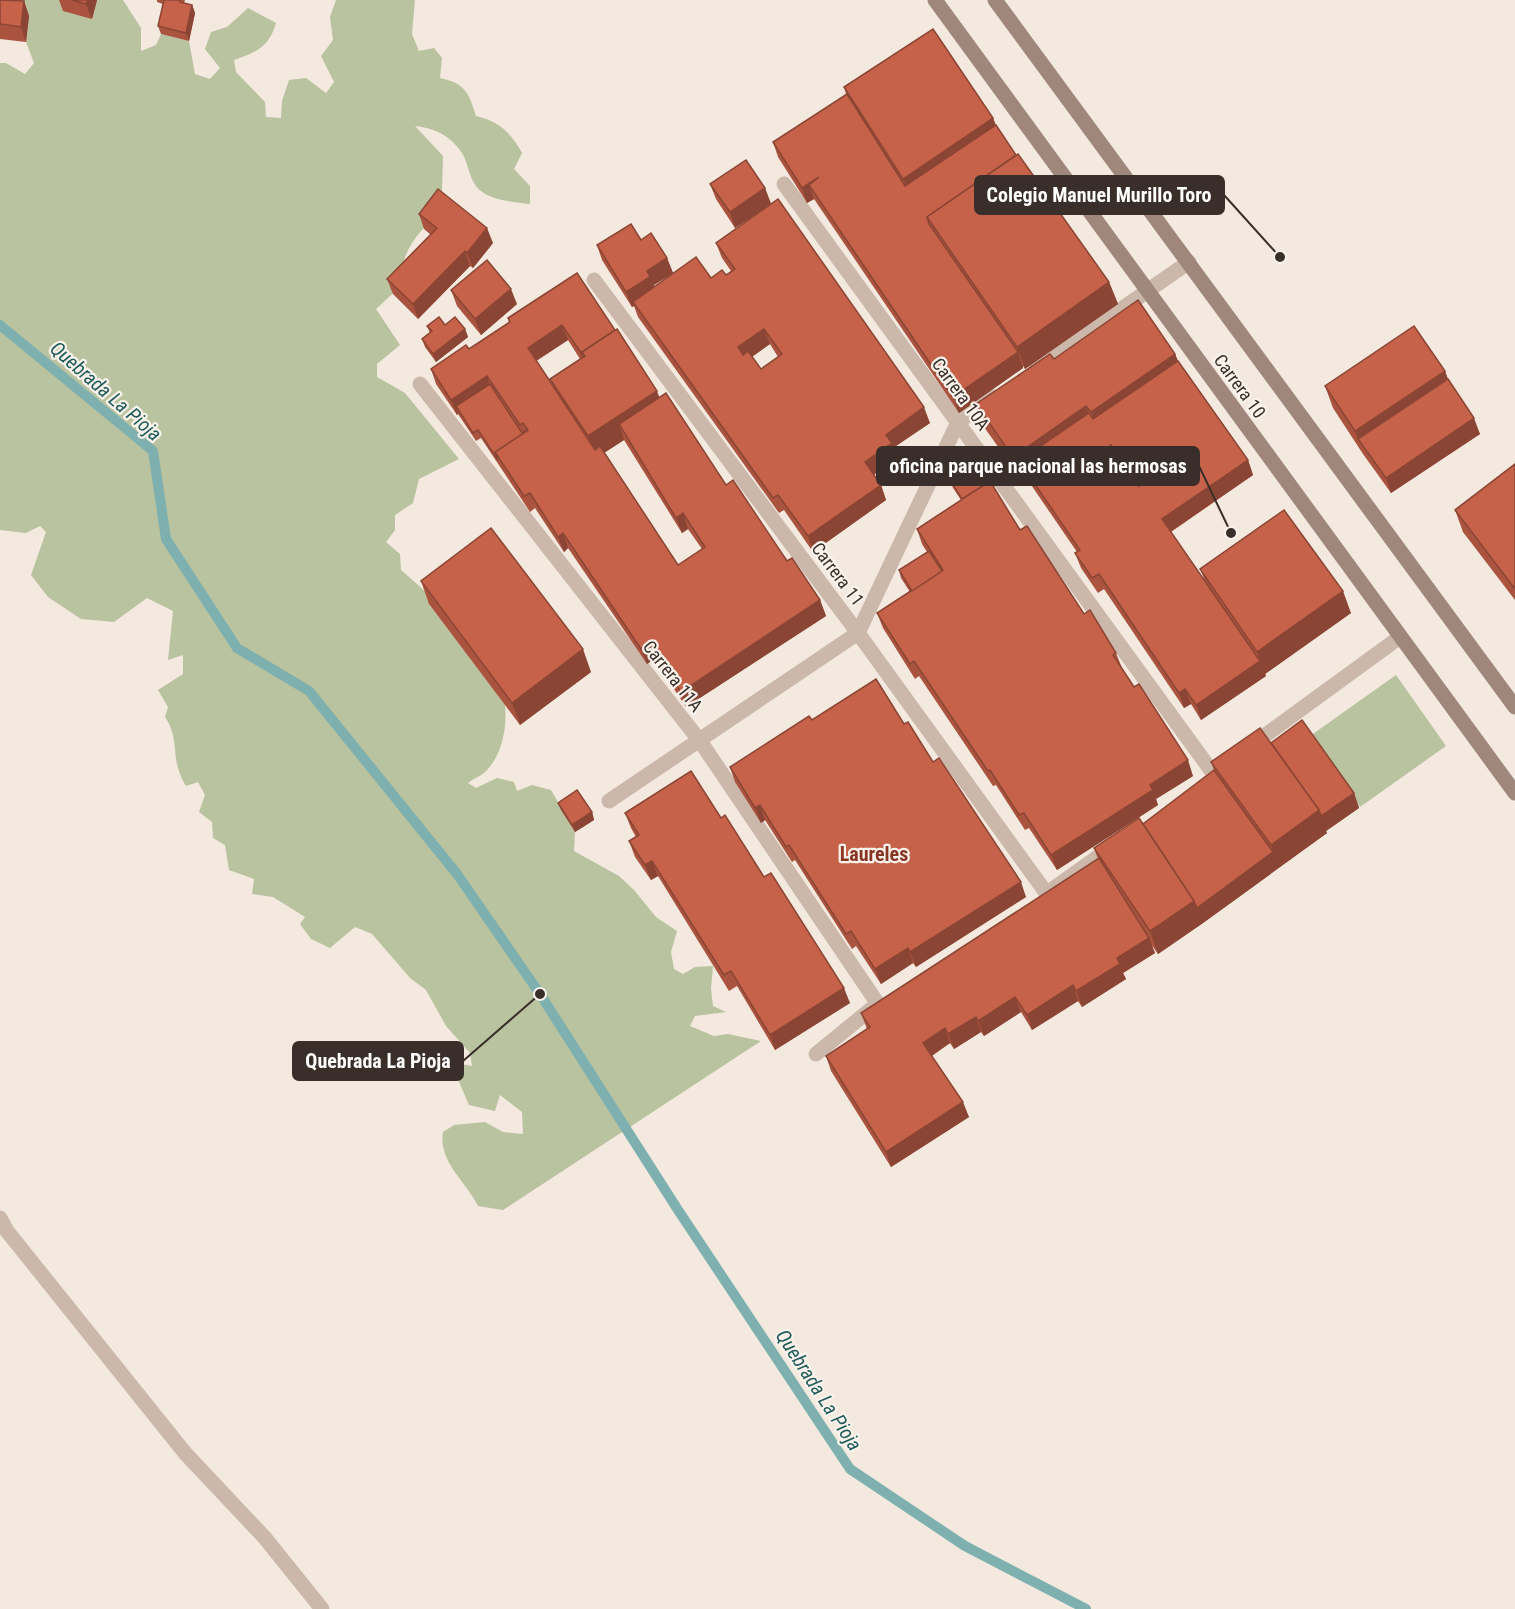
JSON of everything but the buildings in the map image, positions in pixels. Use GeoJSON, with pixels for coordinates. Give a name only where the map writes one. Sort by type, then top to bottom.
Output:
{"type":"FeatureCollection","features":[{"type":"Feature","properties":{"kind":"main road","name":"Carrera 10"},"geometry":{"type":"LineString","coordinates":[[935,0],[1515,793]]}},
{"type":"Feature","properties":{"kind":"main road","name":"Carrera 10"},"geometry":{"type":"LineString","coordinates":[[995,0],[1515,707]]}},
{"type":"Feature","properties":{"kind":"street","name":"Carrera 10A"},"geometry":{"type":"LineString","coordinates":[[784,184],[958,422],[1218,770],[1400,637]]}},
{"type":"Feature","properties":{"kind":"street"},"geometry":{"type":"LineString","coordinates":[[1024,377],[1189,262]]}},
{"type":"Feature","properties":{"kind":"street","name":"Carrera 11"},"geometry":{"type":"LineString","coordinates":[[594,280],[858,633],[1042,897],[1130,833]]}},
{"type":"Feature","properties":{"kind":"street","name":"Carrera 11A"},"geometry":{"type":"LineString","coordinates":[[420,384],[700,741],[883,1001],[816,1054]]}},
{"type":"Feature","properties":{"kind":"street"},"geometry":{"type":"LineString","coordinates":[[609,801],[858,633],[958,422],[1005,390]]}},
{"type":"Feature","properties":{"kind":"street"},"geometry":{"type":"LineString","coordinates":[[0,1218],[7,1231],[185,1453],[265,1539],[322,1609]]}},
{"type":"Feature","properties":{"kind":"green space"},"geometry":{"type":"Polygon","coordinates":[[[13,0],[66,0],[92,19],[97,0],[123,0],[141,28],[141,51],[156,45],[161,34],[189,41],[195,74],[210,79],[220,68],[205,49],[211,32],[227,27],[248,8],[276,23],[270,38],[261,48],[234,60],[236,72],[265,102],[266,117],[281,118],[282,101],[289,80],[306,78],[326,93],[334,82],[321,56],[333,40],[330,17],[336,0],[415,0],[412,34],[419,51],[434,48],[442,58],[440,78],[461,86],[471,101],[476,116],[492,121],[503,129],[522,153],[514,169],[530,186],[530,204],[498,199],[481,191],[474,183],[462,153],[452,141],[435,131],[415,126],[443,156],[444,204],[408,250],[404,260],[402,285],[376,309],[400,345],[377,364],[377,377],[405,393],[459,459],[419,479],[413,503],[395,515],[395,530],[386,542],[400,554],[401,570],[434,599],[429,604],[505,705],[504,730],[497,755],[486,771],[468,783],[476,788],[497,778],[514,782],[517,791],[532,785],[551,790],[575,832],[574,851],[619,876],[656,917],[677,931],[671,952],[674,969],[683,974],[695,967],[713,966],[711,989],[713,1006],[726,1012],[695,1016],[690,1026],[714,1036],[728,1034],[761,1041],[503,1210],[478,1206],[449,1162],[443,1143],[443,1132],[454,1125],[485,1122],[503,1132],[523,1134],[522,1112],[500,1095],[495,1111],[469,1105],[453,1068],[461,1064],[472,1066],[470,1053],[446,1026],[426,990],[410,978],[372,934],[355,927],[330,948],[311,939],[300,924],[305,917],[273,897],[252,894],[254,879],[229,870],[225,845],[213,838],[212,822],[199,812],[205,795],[198,782],[186,786],[181,776],[173,734],[165,717],[168,707],[158,690],[183,674],[183,655],[168,660],[173,611],[147,598],[114,622],[81,619],[48,597],[31,575],[46,532],[40,526],[26,533],[0,530],[0,63],[6,63],[25,74],[34,63],[26,42],[29,16],[13,0]]]}},
{"type":"Feature","properties":{"kind":"green space"},"geometry":{"type":"Polygon","coordinates":[[[1396,675],[1446,746],[1360,807],[1310,736],[1396,675]]]}},
{"type":"Feature","properties":{"kind":"waterway","name":"Quebrada La Pioja"},"geometry":{"type":"LineString","coordinates":[[0,325],[153,451],[166,539],[237,648],[309,691],[457,874],[540,994],[678,1210],[850,1469],[965,1546],[1086,1609]]}},
{"type":"Feature","properties":{"kind":"place","name":"Colegio Manuel Murillo Toro"},"geometry":{"type":"Point","coordinates":[1280,257]}},
{"type":"Feature","properties":{"kind":"place","name":"oficina parque nacional las hermosas"},"geometry":{"type":"Point","coordinates":[1231,533]}},
{"type":"Feature","properties":{"kind":"place","name":"Quebrada La Pioja"},"geometry":{"type":"Point","coordinates":[540,994]}},
{"type":"Feature","properties":{"kind":"district","name":"Laureles"},"geometry":{"type":"Point","coordinates":[874,854]}}]}
